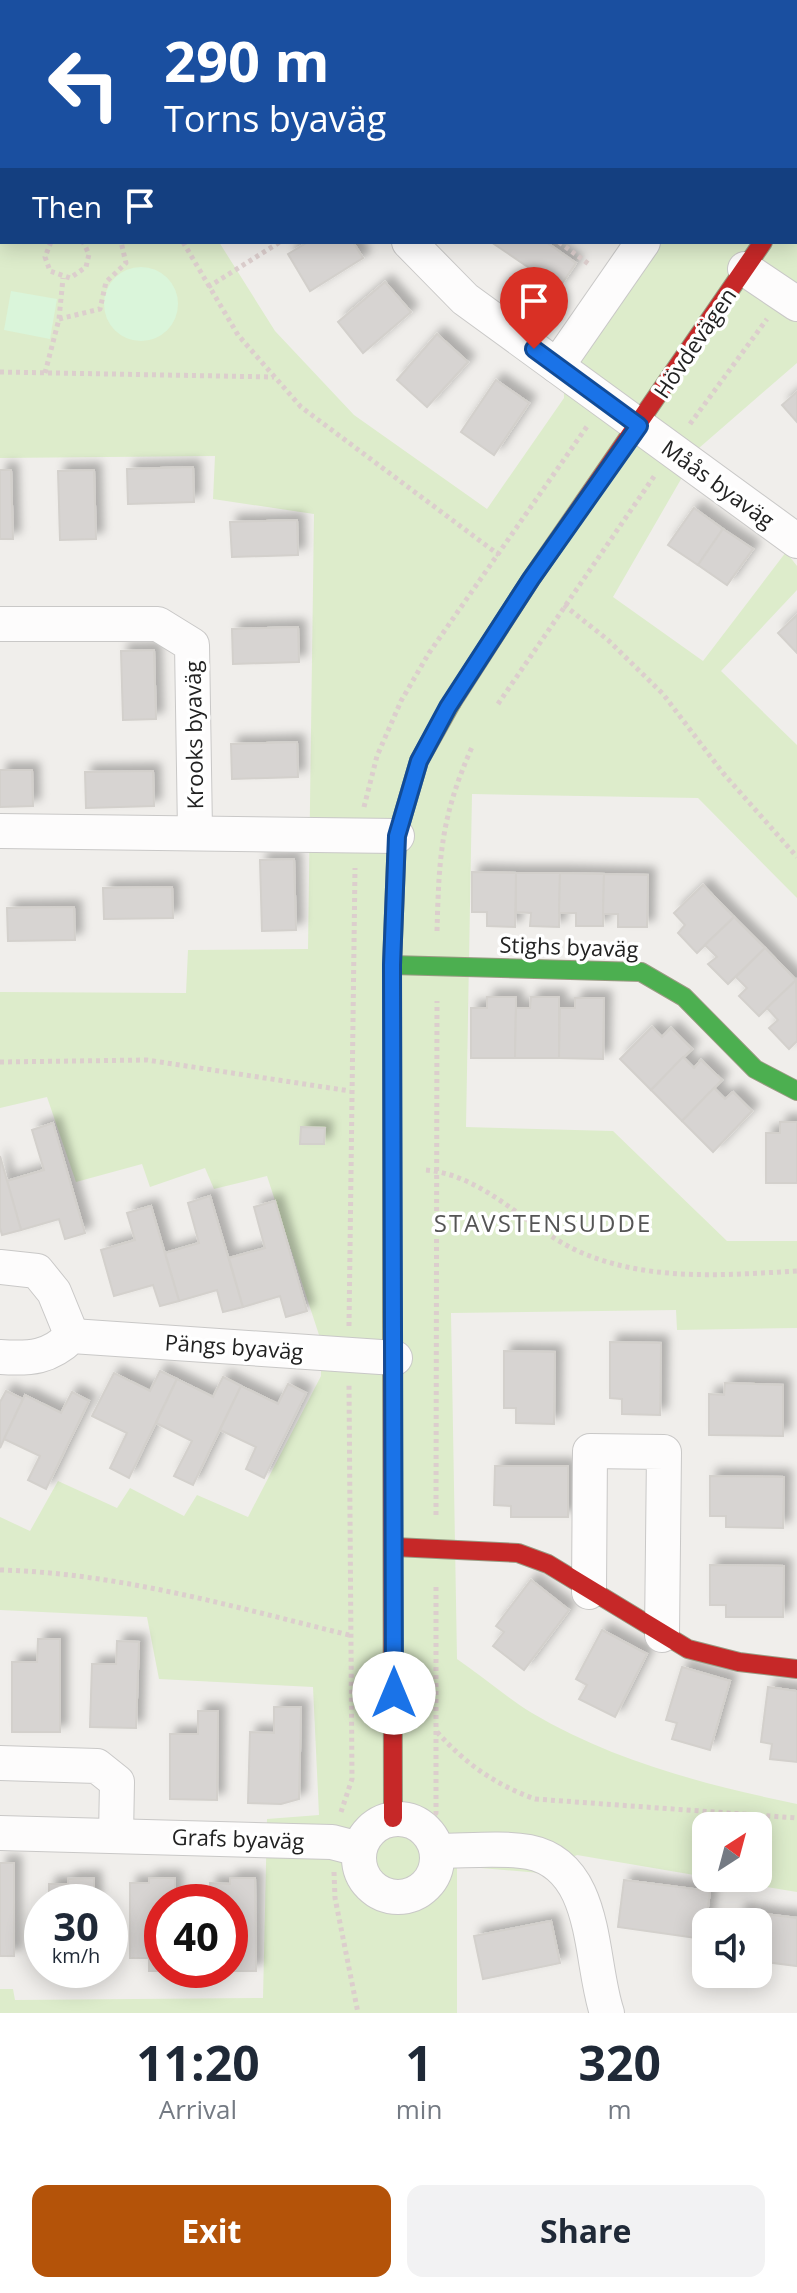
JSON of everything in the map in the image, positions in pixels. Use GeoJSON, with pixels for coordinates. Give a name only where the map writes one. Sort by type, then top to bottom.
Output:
{"type":"FeatureCollection","features":[{"type":"Feature","properties":{"kind":"street","name":"Måås byaväg"},"geometry":{"type":"LineString","coordinates":[[411,244],[465,299],[797,541]]}},
{"type":"Feature","properties":{"kind":"street"},"geometry":{"type":"LineString","coordinates":[[557,366],[642,244]]}},
{"type":"Feature","properties":{"kind":"street"},"geometry":{"type":"LineString","coordinates":[[754,256],[791,299]]}},
{"type":"Feature","properties":{"kind":"street","name":"Hövdevägen"},"geometry":{"type":"LineString","coordinates":[[345,1846],[368,1884],[378,1892],[403,1897],[426,1886],[433,1876],[418,1832],[394,1722],[392,965],[397,836],[419,761],[448,707],[531,579],[754,256]]}},
{"type":"Feature","properties":{"kind":"street","name":"Krooks byaväg"},"geometry":{"type":"LineString","coordinates":[[0,624],[158,624],[192,645],[195,831]]}},
{"type":"Feature","properties":{"kind":"street","name":"Krooks byaväg"},"geometry":{"type":"LineString","coordinates":[[0,831],[195,831],[397,836]]}},
{"type":"Feature","properties":{"kind":"street","name":"Stighs byaväg"},"geometry":{"type":"LineString","coordinates":[[392,965],[641,972],[660,978],[688,1000],[769,1080],[797,1091]]}},
{"type":"Feature","properties":{"kind":"street"},"geometry":{"type":"LineString","coordinates":[[0,1267],[37,1271],[54,1292],[72,1336],[58,1349],[35,1359],[0,1357]]}},
{"type":"Feature","properties":{"kind":"street","name":"Pängs byaväg"},"geometry":{"type":"LineString","coordinates":[[72,1336],[395,1358]]}},
{"type":"Feature","properties":{"kind":"street"},"geometry":{"type":"LineString","coordinates":[[589,1592],[590,1451],[664,1452],[662,1635]]}},
{"type":"Feature","properties":{"kind":"street"},"geometry":{"type":"LineString","coordinates":[[395,1547],[518,1553],[548,1564],[589,1592],[688,1649],[739,1662],[797,1669]]}},
{"type":"Feature","properties":{"kind":"street"},"geometry":{"type":"LineString","coordinates":[[0,1763],[97,1766],[117,1782],[116,1836]]}},
{"type":"Feature","properties":{"kind":"street"},"geometry":{"type":"LineString","coordinates":[[345,1846],[371,1828],[418,1832],[531,1852],[566,1869],[583,1900],[607,2013]]}},
{"type":"Feature","properties":{"kind":"street","name":"Grafs byaväg"},"geometry":{"type":"LineString","coordinates":[[0,1833],[345,1846]]}},
{"type":"Feature","properties":{"kind":"path"},"geometry":{"type":"LineString","coordinates":[[50,244],[46,249],[47,264],[50,271],[63,278],[77,277],[86,267],[89,254],[84,244]]}},
{"type":"Feature","properties":{"kind":"path"},"geometry":{"type":"LineString","coordinates":[[59,319],[100,309],[106,282],[126,263],[121,244]]}},
{"type":"Feature","properties":{"kind":"path"},"geometry":{"type":"LineString","coordinates":[[184,244],[238,335],[301,407],[608,640],[663,694],[723,773],[797,857]]}},
{"type":"Feature","properties":{"kind":"path"},"geometry":{"type":"LineString","coordinates":[[208,287],[277,244]]}},
{"type":"Feature","properties":{"kind":"path"},"geometry":{"type":"LineString","coordinates":[[45,373],[59,319],[63,278]]}},
{"type":"Feature","properties":{"kind":"path"},"geometry":{"type":"LineString","coordinates":[[495,709],[672,450],[791,299]]}},
{"type":"Feature","properties":{"kind":"path"},"geometry":{"type":"LineString","coordinates":[[0,372],[274,377]]}},
{"type":"Feature","properties":{"kind":"path"},"geometry":{"type":"LineString","coordinates":[[418,1832],[436,1813],[439,855],[451,794],[477,734]]}},
{"type":"Feature","properties":{"kind":"path"},"geometry":{"type":"LineString","coordinates":[[0,1062],[147,1060],[350,1091]]}},
{"type":"Feature","properties":{"kind":"path"},"geometry":{"type":"LineString","coordinates":[[349,1166],[436,1171],[468,1179],[580,1252],[635,1268],[679,1275],[797,1271]]}},
{"type":"Feature","properties":{"kind":"path"},"geometry":{"type":"LineString","coordinates":[[0,1570],[50,1571],[170,1591],[349,1635]]}},
{"type":"Feature","properties":{"kind":"path"},"geometry":{"type":"LineString","coordinates":[[350,1722],[394,1722],[436,1731],[463,1761],[502,1787],[535,1799],[797,1818]]}},
{"type":"Feature","properties":{"kind":"path"},"geometry":{"type":"LineString","coordinates":[[345,1846],[335,1898],[358,2013]]}},
{"type":"Feature","properties":{"kind":"green space"},"geometry":{"type":"Polygon","coordinates":[[[0,244],[220,244],[275,331],[354,415],[487,509],[564,398],[563,331],[623,244],[797,244],[797,363],[699,448],[613,597],[703,661],[786,552],[797,566],[797,590],[721,671],[797,745],[797,898],[698,798],[472,794],[466,1127],[613,1131],[727,1241],[797,1241],[797,1328],[677,1330],[676,1310],[451,1313],[457,1659],[532,1713],[595,1745],[695,1780],[797,1804],[797,1892],[772,1888],[772,1812],[692,1812],[692,1875],[577,1855],[540,1873],[457,1866],[457,2013],[0,2013],[0,1989],[13,1989],[15,2000],[263,1998],[267,1819],[319,1815],[313,1687],[159,1679],[147,1617],[0,1610],[0,1517],[30,1531],[58,1481],[117,1508],[130,1488],[184,1516],[197,1495],[248,1517],[321,1376],[321,1341],[267,1176],[214,1189],[205,1168],[150,1187],[142,1164],[76,1182],[47,1097],[0,1108],[0,992],[186,993],[188,950],[308,949],[314,514],[213,499],[215,456],[0,458],[0,244]]]}},
{"type":"Feature","properties":{"kind":"green space"},"geometry":{"type":"Polygon","coordinates":[[[141,267],[155,270],[167,278],[175,290],[178,304],[175,318],[167,330],[155,338],[141,341],[127,338],[115,330],[107,318],[104,304],[107,290],[115,278],[127,270],[141,267]]]}},
{"type":"Feature","properties":{"kind":"green space"},"geometry":{"type":"Polygon","coordinates":[[[11,291],[57,299],[50,339],[4,330],[11,291]]]}},
{"type":"Feature","properties":{"kind":"building"},"geometry":{"type":"Polygon","coordinates":[[[305,244],[354,244],[363,258],[310,291],[288,254],[305,244]]]}},
{"type":"Feature","properties":{"kind":"building"},"geometry":{"type":"Polygon","coordinates":[[[494,244],[549,244],[576,263],[559,288],[494,244]]]}},
{"type":"Feature","properties":{"kind":"building"},"geometry":{"type":"Polygon","coordinates":[[[385,282],[411,312],[363,353],[338,322],[385,282]]]}},
{"type":"Feature","properties":{"kind":"building"},"geometry":{"type":"Polygon","coordinates":[[[437,334],[468,362],[427,407],[397,380],[437,334]]]}},
{"type":"Feature","properties":{"kind":"building"},"geometry":{"type":"Polygon","coordinates":[[[496,380],[529,403],[494,455],[461,432],[496,380]]]}},
{"type":"Feature","properties":{"kind":"building"},"geometry":{"type":"Polygon","coordinates":[[[797,392],[797,422],[782,405],[797,392]]]}},
{"type":"Feature","properties":{"kind":"building"},"geometry":{"type":"Polygon","coordinates":[[[193,467],[194,502],[128,504],[127,469],[193,467]]]}},
{"type":"Feature","properties":{"kind":"building"},"geometry":{"type":"Polygon","coordinates":[[[0,470],[11,470],[13,539],[0,539],[0,470]]]}},
{"type":"Feature","properties":{"kind":"building"},"geometry":{"type":"Polygon","coordinates":[[[94,470],[96,539],[60,540],[58,471],[94,470]]]}},
{"type":"Feature","properties":{"kind":"building"},"geometry":{"type":"Polygon","coordinates":[[[694,508],[723,529],[698,565],[668,545],[694,508]]]}},
{"type":"Feature","properties":{"kind":"building"},"geometry":{"type":"Polygon","coordinates":[[[297,520],[298,555],[232,557],[230,522],[297,520]]]}},
{"type":"Feature","properties":{"kind":"building"},"geometry":{"type":"Polygon","coordinates":[[[723,529],[753,549],[727,585],[698,565],[723,529]]]}},
{"type":"Feature","properties":{"kind":"building"},"geometry":{"type":"Polygon","coordinates":[[[797,615],[797,653],[778,633],[797,615]]]}},
{"type":"Feature","properties":{"kind":"building"},"geometry":{"type":"Polygon","coordinates":[[[298,627],[299,662],[233,664],[232,629],[298,627]]]}},
{"type":"Feature","properties":{"kind":"building"},"geometry":{"type":"Polygon","coordinates":[[[154,650],[156,719],[123,720],[121,651],[154,650]]]}},
{"type":"Feature","properties":{"kind":"building"},"geometry":{"type":"Polygon","coordinates":[[[297,742],[298,777],[232,779],[231,744],[297,742]]]}},
{"type":"Feature","properties":{"kind":"building"},"geometry":{"type":"Polygon","coordinates":[[[0,770],[32,770],[33,806],[0,807],[0,770]]]}},
{"type":"Feature","properties":{"kind":"building"},"geometry":{"type":"Polygon","coordinates":[[[153,771],[154,806],[86,808],[85,772],[153,771]]]}},
{"type":"Feature","properties":{"kind":"building"},"geometry":{"type":"Polygon","coordinates":[[[294,859],[296,930],[262,931],[260,860],[294,859]]]}},
{"type":"Feature","properties":{"kind":"building"},"geometry":{"type":"Polygon","coordinates":[[[472,872],[516,873],[515,927],[487,926],[487,912],[472,912],[472,872]]]}},
{"type":"Feature","properties":{"kind":"building"},"geometry":{"type":"Polygon","coordinates":[[[516,873],[560,873],[559,927],[530,926],[531,913],[516,912],[516,873]]]}},
{"type":"Feature","properties":{"kind":"building"},"geometry":{"type":"Polygon","coordinates":[[[560,873],[604,874],[603,926],[576,926],[576,913],[559,913],[560,873]]]}},
{"type":"Feature","properties":{"kind":"building"},"geometry":{"type":"Polygon","coordinates":[[[604,874],[648,875],[647,927],[618,927],[618,914],[603,914],[604,874]]]}},
{"type":"Feature","properties":{"kind":"building"},"geometry":{"type":"Polygon","coordinates":[[[703,885],[734,917],[697,953],[678,933],[685,925],[674,913],[703,885]]]}},
{"type":"Feature","properties":{"kind":"building"},"geometry":{"type":"Polygon","coordinates":[[[172,887],[173,918],[104,919],[103,888],[172,887]]]}},
{"type":"Feature","properties":{"kind":"building"},"geometry":{"type":"Polygon","coordinates":[[[74,907],[75,940],[8,941],[7,908],[74,907]]]}},
{"type":"Feature","properties":{"kind":"building"},"geometry":{"type":"Polygon","coordinates":[[[734,917],[765,948],[728,984],[708,964],[717,957],[705,945],[734,917]]]}},
{"type":"Feature","properties":{"kind":"building"},"geometry":{"type":"Polygon","coordinates":[[[765,948],[796,980],[759,1016],[739,996],[747,988],[736,977],[765,948]]]}},
{"type":"Feature","properties":{"kind":"building"},"geometry":{"type":"Polygon","coordinates":[[[796,980],[797,1041],[789,1049],[769,1028],[778,1020],[767,1008],[796,980]]]}},
{"type":"Feature","properties":{"kind":"building"},"geometry":{"type":"Polygon","coordinates":[[[487,997],[516,997],[515,1058],[471,1058],[471,1008],[487,1008],[487,997]]]}},
{"type":"Feature","properties":{"kind":"building"},"geometry":{"type":"Polygon","coordinates":[[[531,997],[559,997],[559,1058],[515,1058],[516,1008],[530,1008],[531,997]]]}},
{"type":"Feature","properties":{"kind":"building"},"geometry":{"type":"Polygon","coordinates":[[[575,998],[604,998],[603,1059],[559,1058],[560,1008],[575,1008],[575,998]]]}},
{"type":"Feature","properties":{"kind":"building"},"geometry":{"type":"Polygon","coordinates":[[[652,1027],[662,1037],[671,1028],[692,1049],[651,1090],[620,1059],[652,1027]]]}},
{"type":"Feature","properties":{"kind":"building"},"geometry":{"type":"Polygon","coordinates":[[[683,1057],[694,1068],[701,1060],[722,1080],[682,1121],[651,1090],[683,1057]]]}},
{"type":"Feature","properties":{"kind":"building"},"geometry":{"type":"Polygon","coordinates":[[[714,1088],[725,1099],[733,1092],[752,1111],[713,1152],[682,1121],[714,1088]]]}},
{"type":"Feature","properties":{"kind":"building"},"geometry":{"type":"Polygon","coordinates":[[[780,1122],[797,1122],[797,1183],[766,1183],[766,1133],[780,1133],[780,1122]]]}},
{"type":"Feature","properties":{"kind":"building"},"geometry":{"type":"Polygon","coordinates":[[[53,1123],[85,1233],[65,1239],[59,1219],[21,1230],[7,1181],[44,1170],[32,1130],[53,1123]]]}},
{"type":"Feature","properties":{"kind":"building"},"geometry":{"type":"Polygon","coordinates":[[[301,1127],[325,1128],[324,1144],[300,1144],[301,1127]]]}},
{"type":"Feature","properties":{"kind":"building"},"geometry":{"type":"Polygon","coordinates":[[[0,1156],[21,1230],[2,1235],[0,1228],[0,1156]]]}},
{"type":"Feature","properties":{"kind":"building"},"geometry":{"type":"Polygon","coordinates":[[[210,1196],[243,1307],[223,1312],[217,1290],[179,1301],[165,1253],[199,1243],[188,1203],[210,1196]]]}},
{"type":"Feature","properties":{"kind":"building"},"geometry":{"type":"Polygon","coordinates":[[[275,1201],[307,1311],[286,1317],[280,1296],[243,1307],[229,1258],[265,1248],[254,1207],[275,1201]]]}},
{"type":"Feature","properties":{"kind":"building"},"geometry":{"type":"Polygon","coordinates":[[[151,1206],[179,1301],[160,1306],[153,1285],[114,1296],[101,1250],[135,1240],[127,1213],[151,1206]]]}},
{"type":"Feature","properties":{"kind":"building"},"geometry":{"type":"Polygon","coordinates":[[[610,1342],[661,1343],[660,1415],[622,1414],[622,1399],[610,1398],[610,1342]]]}},
{"type":"Feature","properties":{"kind":"building"},"geometry":{"type":"Polygon","coordinates":[[[504,1351],[555,1352],[554,1424],[516,1423],[516,1408],[504,1408],[504,1351]]]}},
{"type":"Feature","properties":{"kind":"building"},"geometry":{"type":"Polygon","coordinates":[[[160,1371],[177,1379],[129,1478],[110,1468],[127,1433],[92,1416],[114,1373],[150,1391],[160,1371]]]}},
{"type":"Feature","properties":{"kind":"building"},"geometry":{"type":"Polygon","coordinates":[[[223,1377],[241,1386],[193,1485],[174,1476],[192,1441],[156,1423],[177,1379],[213,1397],[223,1377]]]}},
{"type":"Feature","properties":{"kind":"building"},"geometry":{"type":"Polygon","coordinates":[[[725,1383],[783,1385],[783,1436],[709,1435],[709,1394],[724,1395],[725,1383]]]}},
{"type":"Feature","properties":{"kind":"building"},"geometry":{"type":"Polygon","coordinates":[[[288,1384],[306,1393],[264,1478],[246,1469],[256,1447],[220,1430],[241,1386],[278,1404],[288,1384]]]}},
{"type":"Feature","properties":{"kind":"building"},"geometry":{"type":"Polygon","coordinates":[[[6,1391],[23,1399],[0,1448],[0,1402],[6,1391]]]}},
{"type":"Feature","properties":{"kind":"building"},"geometry":{"type":"Polygon","coordinates":[[[72,1392],[89,1401],[46,1489],[28,1480],[40,1456],[4,1439],[25,1395],[61,1413],[72,1392]]]}},
{"type":"Feature","properties":{"kind":"building"},"geometry":{"type":"Polygon","coordinates":[[[495,1466],[568,1466],[568,1517],[511,1517],[511,1506],[494,1505],[495,1466]]]}},
{"type":"Feature","properties":{"kind":"building"},"geometry":{"type":"Polygon","coordinates":[[[710,1476],[784,1477],[783,1528],[726,1527],[726,1516],[710,1516],[710,1476]]]}},
{"type":"Feature","properties":{"kind":"building"},"geometry":{"type":"Polygon","coordinates":[[[710,1565],[784,1566],[783,1617],[726,1617],[726,1605],[710,1605],[710,1565]]]}},
{"type":"Feature","properties":{"kind":"building"},"geometry":{"type":"Polygon","coordinates":[[[531,1580],[569,1610],[524,1670],[493,1646],[504,1632],[496,1626],[531,1580]]]}},
{"type":"Feature","properties":{"kind":"building"},"geometry":{"type":"Polygon","coordinates":[[[602,1630],[647,1654],[615,1717],[579,1699],[587,1685],[576,1679],[602,1630]]]}},
{"type":"Feature","properties":{"kind":"building"},"geometry":{"type":"Polygon","coordinates":[[[38,1639],[60,1639],[60,1732],[12,1732],[12,1662],[37,1662],[38,1639]]]}},
{"type":"Feature","properties":{"kind":"building"},"geometry":{"type":"Polygon","coordinates":[[[117,1641],[139,1642],[136,1728],[90,1727],[92,1664],[116,1664],[117,1641]]]}},
{"type":"Feature","properties":{"kind":"building"},"geometry":{"type":"Polygon","coordinates":[[[682,1667],[730,1681],[710,1750],[672,1739],[677,1723],[666,1720],[682,1667]]]}},
{"type":"Feature","properties":{"kind":"building"},"geometry":{"type":"Polygon","coordinates":[[[768,1687],[797,1691],[797,1762],[770,1759],[772,1744],[761,1742],[768,1687]]]}},
{"type":"Feature","properties":{"kind":"building"},"geometry":{"type":"Polygon","coordinates":[[[274,1707],[301,1707],[299,1799],[281,1804],[248,1803],[250,1732],[274,1733],[274,1707]]]}},
{"type":"Feature","properties":{"kind":"building"},"geometry":{"type":"Polygon","coordinates":[[[198,1711],[218,1711],[217,1800],[170,1799],[170,1734],[198,1734],[198,1711]]]}},
{"type":"Feature","properties":{"kind":"building"},"geometry":{"type":"Polygon","coordinates":[[[0,1863],[14,1863],[14,1956],[0,1956],[0,1863]]]}},
{"type":"Feature","properties":{"kind":"building"},"geometry":{"type":"Polygon","coordinates":[[[94,1878],[94,1884],[68,1884],[68,1879],[94,1878]]]}},
{"type":"Feature","properties":{"kind":"building"},"geometry":{"type":"Polygon","coordinates":[[[149,1878],[175,1878],[175,1884],[144,1884],[144,1958],[130,1958],[130,1883],[149,1883],[149,1878]]]}},
{"type":"Feature","properties":{"kind":"building"},"geometry":{"type":"Polygon","coordinates":[[[230,1878],[255,1878],[256,1971],[248,1971],[248,1884],[230,1884],[230,1878]]]}},
{"type":"Feature","properties":{"kind":"building"},"geometry":{"type":"Polygon","coordinates":[[[624,1880],[692,1889],[692,1892],[710,1892],[708,1908],[692,1908],[692,1937],[618,1927],[624,1880]]]}},
{"type":"Feature","properties":{"kind":"building"},"geometry":{"type":"Polygon","coordinates":[[[772,1915],[797,1918],[797,1966],[772,1963],[772,1915]]]}},
{"type":"Feature","properties":{"kind":"building"},"geometry":{"type":"Polygon","coordinates":[[[551,1921],[560,1963],[483,1979],[474,1936],[551,1921]]]}},
{"type":"Feature","properties":{"kind":"traffic: fast"},"geometry":{"type":"LineString","coordinates":[[392,965],[641,972],[684,997],[755,1069],[797,1091]]}},
{"type":"Feature","properties":{"kind":"traffic: slow"},"geometry":{"type":"LineString","coordinates":[[392,1312],[392,965],[397,836],[419,761],[452,702]]}},
{"type":"Feature","properties":{"kind":"traffic: jam"},"geometry":{"type":"LineString","coordinates":[[452,702],[531,579],[762,244]]}},
{"type":"Feature","properties":{"kind":"traffic: jam"},"geometry":{"type":"LineString","coordinates":[[392,1312],[393,1818]]}},
{"type":"Feature","properties":{"kind":"traffic: jam"},"geometry":{"type":"LineString","coordinates":[[395,1547],[518,1553],[548,1564],[688,1649],[739,1662],[797,1669]]}},
{"type":"Feature","properties":{"kind":"district","name":"STAVSTENSUDDE"},"geometry":{"type":"Point","coordinates":[543,1224]}},
{"type":"Feature","properties":{"kind":"route"},"geometry":{"type":"LineString","coordinates":[[394,1693],[392,965],[397,836],[419,761],[448,707],[531,579],[639,426],[534,349]]}}]}
